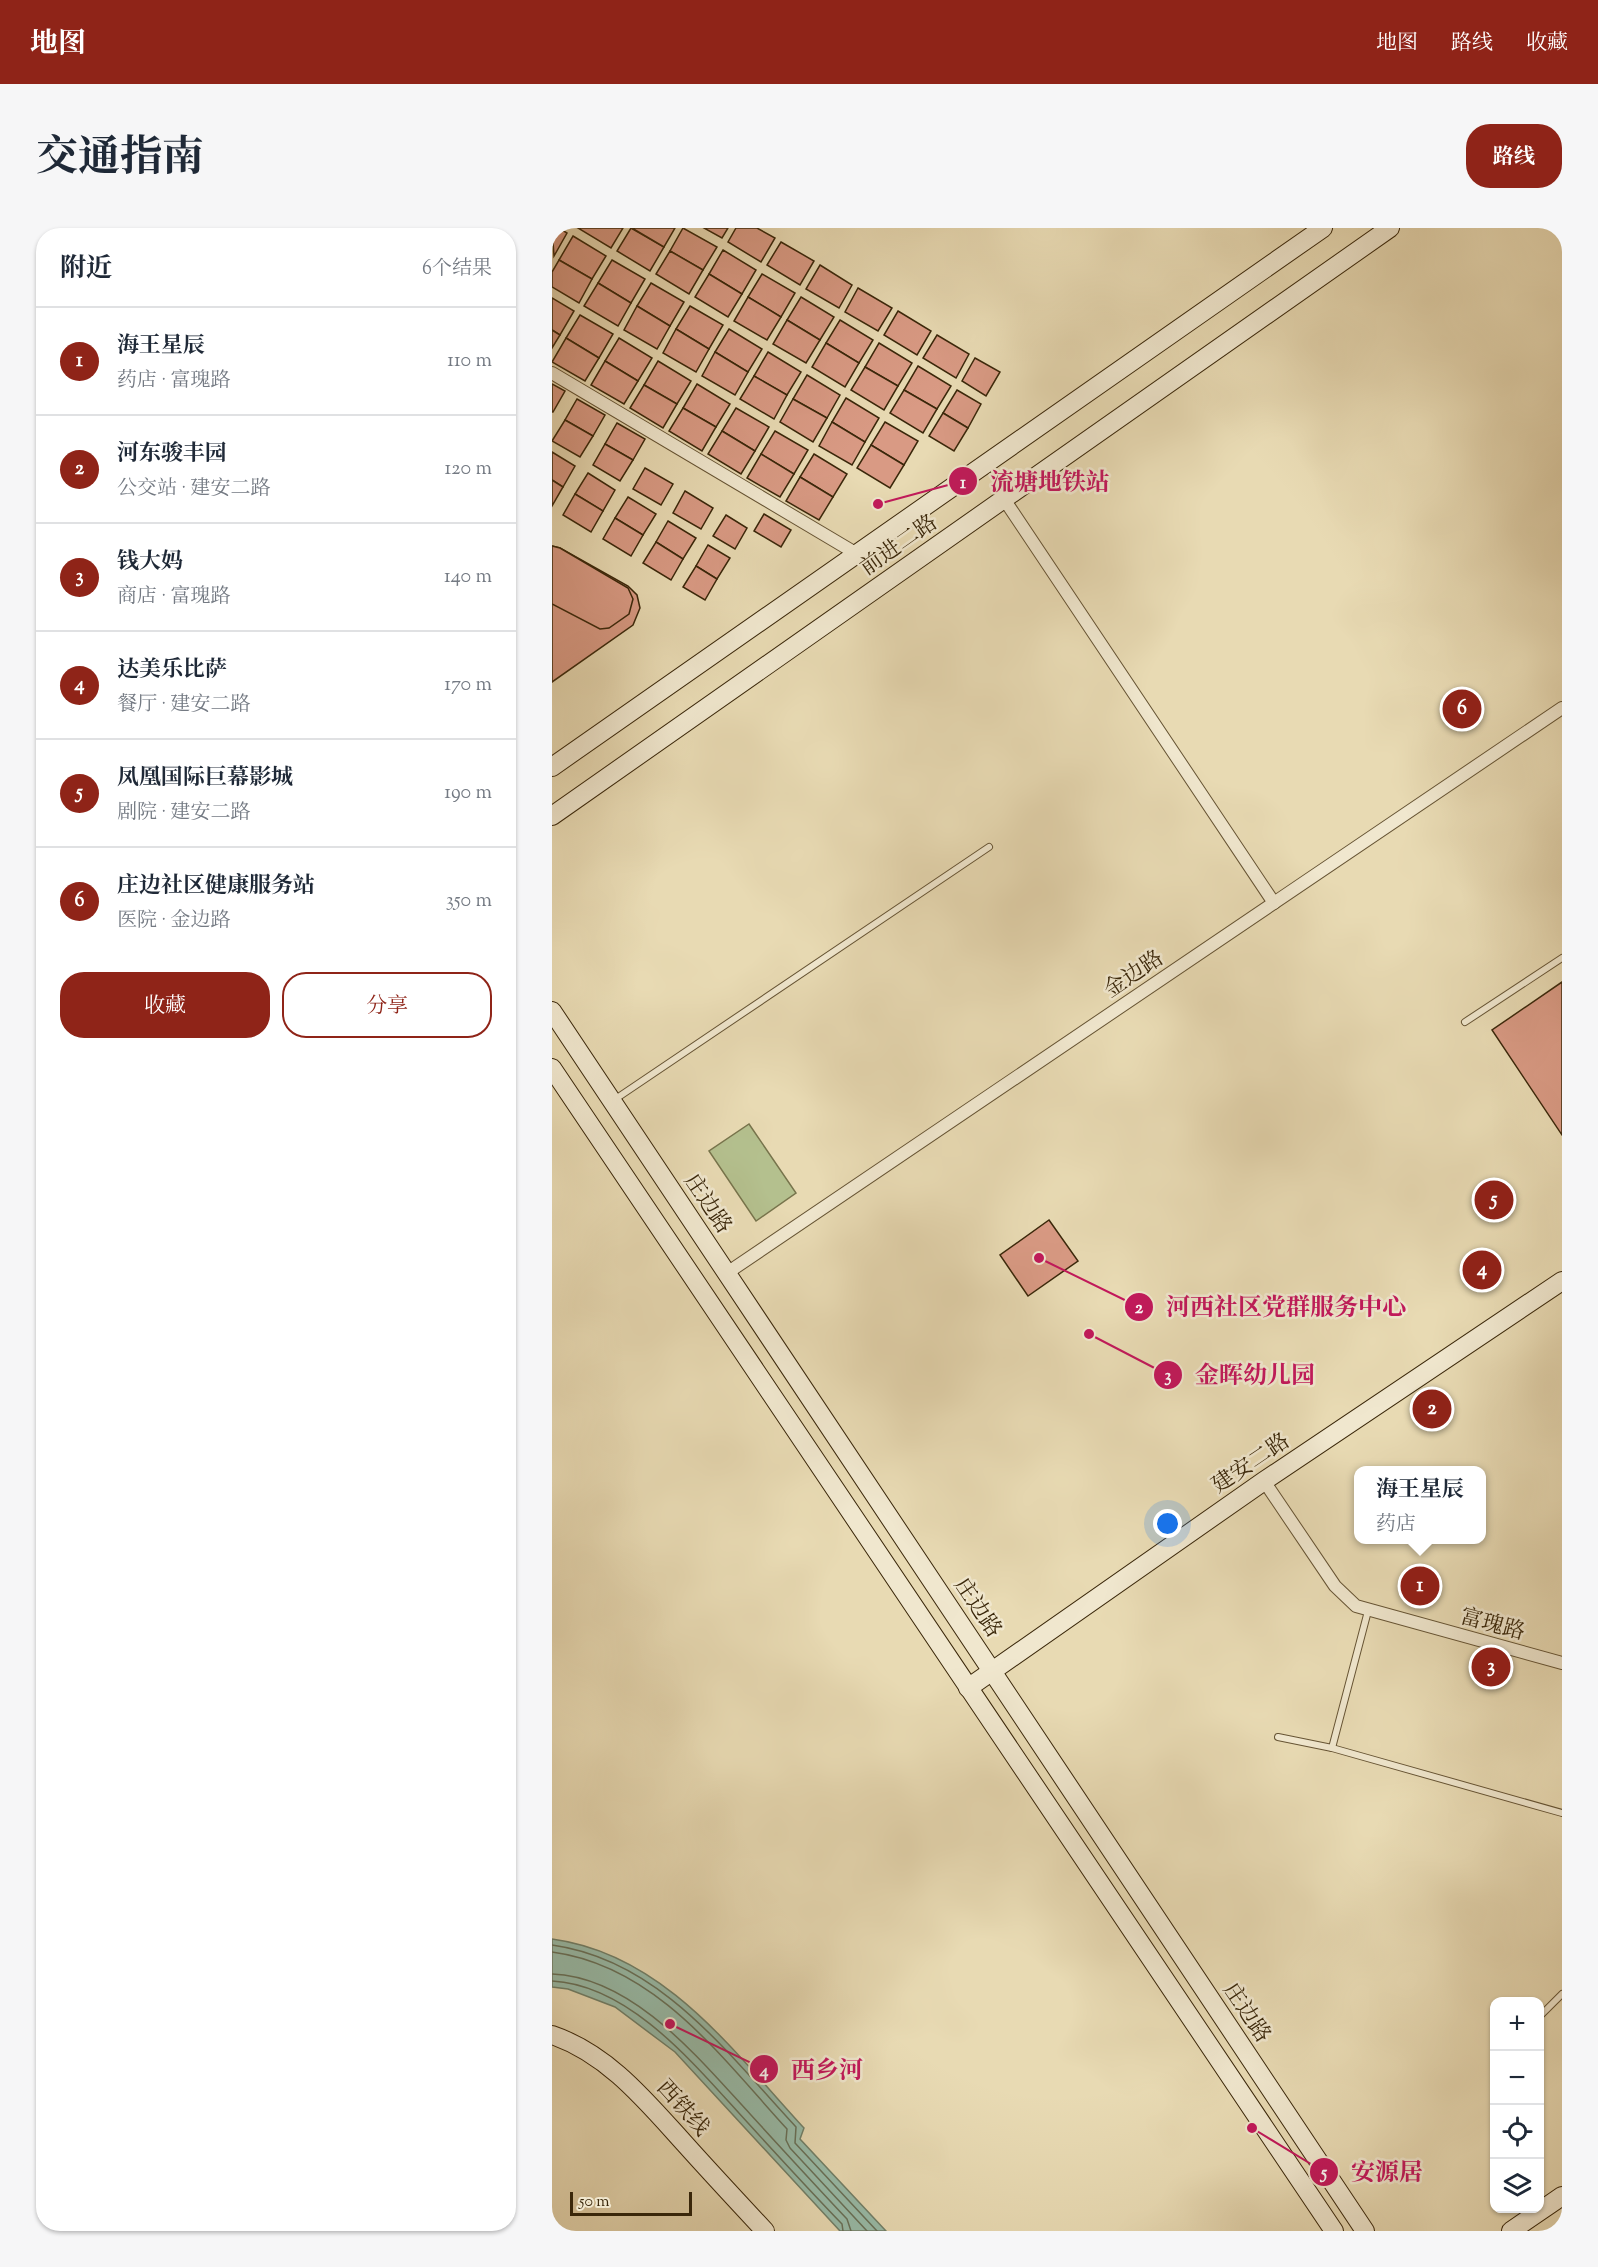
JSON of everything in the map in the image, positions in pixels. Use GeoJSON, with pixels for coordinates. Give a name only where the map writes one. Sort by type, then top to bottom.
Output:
{"type":"FeatureCollection","features":[{"type":"Feature","properties":{"kind":"main road","name":"前进二路"},"geometry":{"type":"LineString","coordinates":[[552,767],[1323,228]]}},
{"type":"Feature","properties":{"kind":"main road","name":"前进二路"},"geometry":{"type":"LineString","coordinates":[[552,816],[1390,228]]}},
{"type":"Feature","properties":{"kind":"main road","name":"庄边路"},"geometry":{"type":"LineString","coordinates":[[552,1011],[1365,2231]]}},
{"type":"Feature","properties":{"kind":"main road"},"geometry":{"type":"LineString","coordinates":[[552,1068],[1334,2231]]}},
{"type":"Feature","properties":{"kind":"main road","name":"建安二路"},"geometry":{"type":"LineString","coordinates":[[969,1688],[1264,1481],[1562,1281]]}},
{"type":"Feature","properties":{"kind":"main road","name":"西铁线"},"geometry":{"type":"LineString","coordinates":[[552,2035],[581,2047],[621,2076],[765,2231]]}},
{"type":"Feature","properties":{"kind":"main road"},"geometry":{"type":"LineString","coordinates":[[1511,2231],[1562,2196]]}},
{"type":"Feature","properties":{"kind":"street"},"geometry":{"type":"LineString","coordinates":[[552,373],[857,554]]}},
{"type":"Feature","properties":{"kind":"street"},"geometry":{"type":"LineString","coordinates":[[1004,499],[1274,903]]}},
{"type":"Feature","properties":{"kind":"street","name":"金边路"},"geometry":{"type":"LineString","coordinates":[[727,1273],[1562,708]]}},
{"type":"Feature","properties":{"kind":"street","name":"富瑰路"},"geometry":{"type":"LineString","coordinates":[[1264,1481],[1335,1586],[1356,1606],[1562,1663]]}},
{"type":"Feature","properties":{"kind":"lane"},"geometry":{"type":"LineString","coordinates":[[612,1101],[989,847]]}},
{"type":"Feature","properties":{"kind":"lane"},"geometry":{"type":"LineString","coordinates":[[1465,1022],[1562,957]]}},
{"type":"Feature","properties":{"kind":"lane"},"geometry":{"type":"LineString","coordinates":[[1332,1748],[1368,1611]]}},
{"type":"Feature","properties":{"kind":"lane"},"geometry":{"type":"LineString","coordinates":[[1278,1737],[1332,1748],[1562,1813]]}},
{"type":"Feature","properties":{"kind":"lane"},"geometry":{"type":"LineString","coordinates":[[1544,2012],[1562,1994]]}},
{"type":"Feature","properties":{"kind":"shaded area"},"geometry":{"type":"Polygon","coordinates":[[[749,1124],[796,1193],[756,1221],[709,1151],[749,1124]]]}},
{"type":"Feature","properties":{"kind":"water"},"geometry":{"type":"Polygon","coordinates":[[[552,1939],[592,1948],[629,1964],[662,1985],[693,2010],[723,2038],[804,2128],[800,2139],[886,2231],[840,2231],[675,2052],[615,2007],[568,1989],[552,1987],[552,1939]]]}},
{"type":"Feature","properties":{"kind":"building"},"geometry":{"type":"Polygon","coordinates":[[[552,228],[559,228],[567,233],[554,256],[552,228]]]}},
{"type":"Feature","properties":{"kind":"building"},"geometry":{"type":"Polygon","coordinates":[[[578,228],[623,228],[611,248],[578,228]]]}},
{"type":"Feature","properties":{"kind":"building"},"geometry":{"type":"Polygon","coordinates":[[[631,228],[664,247],[650,271],[617,251],[631,228]]]}},
{"type":"Feature","properties":{"kind":"building"},"geometry":{"type":"Polygon","coordinates":[[[632,228],[675,228],[664,247],[632,228]]]}},
{"type":"Feature","properties":{"kind":"building"},"geometry":{"type":"Polygon","coordinates":[[[683,228],[717,247],[703,270],[670,251],[683,228]]]}},
{"type":"Feature","properties":{"kind":"building"},"geometry":{"type":"Polygon","coordinates":[[[704,228],[728,228],[722,238],[704,228]]]}},
{"type":"Feature","properties":{"kind":"building"},"geometry":{"type":"Polygon","coordinates":[[[736,228],[757,228],[775,238],[761,262],[728,242],[736,228]]]}},
{"type":"Feature","properties":{"kind":"building"},"geometry":{"type":"Polygon","coordinates":[[[573,236],[606,256],[592,279],[559,260],[573,236]]]}},
{"type":"Feature","properties":{"kind":"building"},"geometry":{"type":"Polygon","coordinates":[[[781,242],[814,261],[800,285],[767,265],[781,242]]]}},
{"type":"Feature","properties":{"kind":"building"},"geometry":{"type":"Polygon","coordinates":[[[723,250],[756,270],[742,294],[709,274],[723,250]]]}},
{"type":"Feature","properties":{"kind":"building"},"geometry":{"type":"Polygon","coordinates":[[[670,251],[703,270],[689,294],[656,274],[670,251]]]}},
{"type":"Feature","properties":{"kind":"building"},"geometry":{"type":"Polygon","coordinates":[[[559,260],[592,279],[579,303],[552,287],[552,272],[559,260]]]}},
{"type":"Feature","properties":{"kind":"building"},"geometry":{"type":"Polygon","coordinates":[[[612,260],[645,279],[631,303],[598,283],[612,260]]]}},
{"type":"Feature","properties":{"kind":"building"},"geometry":{"type":"Polygon","coordinates":[[[820,265],[852,285],[839,308],[806,289],[820,265]]]}},
{"type":"Feature","properties":{"kind":"building"},"geometry":{"type":"Polygon","coordinates":[[[709,274],[742,294],[728,317],[695,297],[709,274]]]}},
{"type":"Feature","properties":{"kind":"building"},"geometry":{"type":"Polygon","coordinates":[[[762,274],[795,293],[781,317],[748,297],[762,274]]]}},
{"type":"Feature","properties":{"kind":"building"},"geometry":{"type":"Polygon","coordinates":[[[598,283],[631,303],[618,326],[584,306],[598,283]]]}},
{"type":"Feature","properties":{"kind":"building"},"geometry":{"type":"Polygon","coordinates":[[[651,283],[684,302],[670,326],[637,306],[651,283]]]}},
{"type":"Feature","properties":{"kind":"building"},"geometry":{"type":"Polygon","coordinates":[[[858,288],[892,308],[878,331],[845,312],[858,288]]]}},
{"type":"Feature","properties":{"kind":"building"},"geometry":{"type":"Polygon","coordinates":[[[748,297],[781,317],[767,340],[734,321],[748,297]]]}},
{"type":"Feature","properties":{"kind":"building"},"geometry":{"type":"Polygon","coordinates":[[[801,297],[834,317],[820,340],[787,320],[801,297]]]}},
{"type":"Feature","properties":{"kind":"building"},"geometry":{"type":"Polygon","coordinates":[[[552,298],[574,311],[560,335],[552,330],[552,298]]]}},
{"type":"Feature","properties":{"kind":"building"},"geometry":{"type":"Polygon","coordinates":[[[637,306],[670,326],[657,349],[624,330],[637,306]]]}},
{"type":"Feature","properties":{"kind":"building"},"geometry":{"type":"Polygon","coordinates":[[[690,306],[723,325],[709,349],[676,329],[690,306]]]}},
{"type":"Feature","properties":{"kind":"building"},"geometry":{"type":"Polygon","coordinates":[[[898,311],[931,331],[917,355],[884,335],[898,311]]]}},
{"type":"Feature","properties":{"kind":"building"},"geometry":{"type":"Polygon","coordinates":[[[580,315],[613,334],[599,358],[566,338],[580,315]]]}},
{"type":"Feature","properties":{"kind":"building"},"geometry":{"type":"Polygon","coordinates":[[[787,320],[820,340],[806,363],[773,344],[787,320]]]}},
{"type":"Feature","properties":{"kind":"building"},"geometry":{"type":"Polygon","coordinates":[[[840,320],[873,340],[859,363],[826,343],[840,320]]]}},
{"type":"Feature","properties":{"kind":"building"},"geometry":{"type":"Polygon","coordinates":[[[676,329],[709,349],[696,372],[663,353],[676,329]]]}},
{"type":"Feature","properties":{"kind":"building"},"geometry":{"type":"Polygon","coordinates":[[[729,329],[762,349],[748,372],[715,352],[729,329]]]}},
{"type":"Feature","properties":{"kind":"building"},"geometry":{"type":"Polygon","coordinates":[[[552,330],[560,335],[552,348],[552,330]]]}},
{"type":"Feature","properties":{"kind":"building"},"geometry":{"type":"Polygon","coordinates":[[[937,335],[969,354],[956,378],[923,358],[937,335]]]}},
{"type":"Feature","properties":{"kind":"building"},"geometry":{"type":"Polygon","coordinates":[[[566,338],[599,358],[585,381],[552,362],[566,338]]]}},
{"type":"Feature","properties":{"kind":"building"},"geometry":{"type":"Polygon","coordinates":[[[619,338],[652,358],[638,381],[605,361],[619,338]]]}},
{"type":"Feature","properties":{"kind":"building"},"geometry":{"type":"Polygon","coordinates":[[[826,343],[859,363],[845,387],[812,367],[826,343]]]}},
{"type":"Feature","properties":{"kind":"building"},"geometry":{"type":"Polygon","coordinates":[[[879,343],[912,363],[898,386],[865,367],[879,343]]]}},
{"type":"Feature","properties":{"kind":"building"},"geometry":{"type":"Polygon","coordinates":[[[715,352],[748,372],[735,395],[702,376],[715,352]]]}},
{"type":"Feature","properties":{"kind":"building"},"geometry":{"type":"Polygon","coordinates":[[[768,352],[801,372],[787,395],[754,376],[768,352]]]}},
{"type":"Feature","properties":{"kind":"building"},"geometry":{"type":"Polygon","coordinates":[[[975,358],[1000,372],[986,396],[962,381],[975,358]]]}},
{"type":"Feature","properties":{"kind":"building"},"geometry":{"type":"Polygon","coordinates":[[[605,361],[638,381],[624,404],[591,385],[605,361]]]}},
{"type":"Feature","properties":{"kind":"building"},"geometry":{"type":"Polygon","coordinates":[[[658,361],[691,381],[677,404],[644,385],[658,361]]]}},
{"type":"Feature","properties":{"kind":"building"},"geometry":{"type":"Polygon","coordinates":[[[918,366],[951,386],[937,409],[904,390],[918,366]]]}},
{"type":"Feature","properties":{"kind":"building"},"geometry":{"type":"Polygon","coordinates":[[[865,367],[898,386],[884,410],[851,390],[865,367]]]}},
{"type":"Feature","properties":{"kind":"building"},"geometry":{"type":"Polygon","coordinates":[[[807,375],[840,395],[827,418],[793,399],[807,375]]]}},
{"type":"Feature","properties":{"kind":"building"},"geometry":{"type":"Polygon","coordinates":[[[754,376],[787,395],[774,419],[740,399],[754,376]]]}},
{"type":"Feature","properties":{"kind":"building"},"geometry":{"type":"Polygon","coordinates":[[[552,384],[565,391],[553,412],[552,412],[552,384]]]}},
{"type":"Feature","properties":{"kind":"building"},"geometry":{"type":"Polygon","coordinates":[[[697,384],[730,404],[716,427],[683,408],[697,384]]]}},
{"type":"Feature","properties":{"kind":"building"},"geometry":{"type":"Polygon","coordinates":[[[644,385],[677,404],[663,428],[630,408],[644,385]]]}},
{"type":"Feature","properties":{"kind":"building"},"geometry":{"type":"Polygon","coordinates":[[[904,390],[937,409],[923,433],[890,413],[904,390]]]}},
{"type":"Feature","properties":{"kind":"building"},"geometry":{"type":"Polygon","coordinates":[[[957,390],[981,404],[968,428],[943,413],[957,390]]]}},
{"type":"Feature","properties":{"kind":"building"},"geometry":{"type":"Polygon","coordinates":[[[846,398],[879,418],[865,442],[832,422],[846,398]]]}},
{"type":"Feature","properties":{"kind":"building"},"geometry":{"type":"Polygon","coordinates":[[[577,399],[605,415],[593,436],[565,420],[577,399]]]}},
{"type":"Feature","properties":{"kind":"building"},"geometry":{"type":"Polygon","coordinates":[[[793,399],[827,418],[813,442],[780,422],[793,399]]]}},
{"type":"Feature","properties":{"kind":"building"},"geometry":{"type":"Polygon","coordinates":[[[683,408],[716,427],[702,451],[669,431],[683,408]]]}},
{"type":"Feature","properties":{"kind":"building"},"geometry":{"type":"Polygon","coordinates":[[[736,408],[769,427],[755,451],[722,431],[736,408]]]}},
{"type":"Feature","properties":{"kind":"building"},"geometry":{"type":"Polygon","coordinates":[[[943,413],[968,428],[954,451],[929,436],[943,413]]]}},
{"type":"Feature","properties":{"kind":"building"},"geometry":{"type":"Polygon","coordinates":[[[565,420],[593,436],[580,457],[552,441],[565,420]]]}},
{"type":"Feature","properties":{"kind":"building"},"geometry":{"type":"Polygon","coordinates":[[[832,422],[865,442],[852,465],[819,446],[832,422]]]}},
{"type":"Feature","properties":{"kind":"building"},"geometry":{"type":"Polygon","coordinates":[[[885,422],[918,441],[904,465],[871,445],[885,422]]]}},
{"type":"Feature","properties":{"kind":"building"},"geometry":{"type":"Polygon","coordinates":[[[617,423],[645,439],[633,460],[605,444],[617,423]]]}},
{"type":"Feature","properties":{"kind":"building"},"geometry":{"type":"Polygon","coordinates":[[[722,431],[755,451],[741,474],[708,454],[722,431]]]}},
{"type":"Feature","properties":{"kind":"building"},"geometry":{"type":"Polygon","coordinates":[[[775,431],[808,450],[794,474],[761,454],[775,431]]]}},
{"type":"Feature","properties":{"kind":"building"},"geometry":{"type":"Polygon","coordinates":[[[605,444],[633,460],[620,481],[593,465],[605,444]]]}},
{"type":"Feature","properties":{"kind":"building"},"geometry":{"type":"Polygon","coordinates":[[[871,445],[904,465],[890,488],[857,468],[871,445]]]}},
{"type":"Feature","properties":{"kind":"building"},"geometry":{"type":"Polygon","coordinates":[[[552,452],[575,466],[563,487],[552,480],[552,452]]]}},
{"type":"Feature","properties":{"kind":"building"},"geometry":{"type":"Polygon","coordinates":[[[761,454],[794,474],[780,497],[747,478],[761,454]]]}},
{"type":"Feature","properties":{"kind":"building"},"geometry":{"type":"Polygon","coordinates":[[[814,454],[847,474],[833,497],[800,477],[814,454]]]}},
{"type":"Feature","properties":{"kind":"building"},"geometry":{"type":"Polygon","coordinates":[[[645,468],[673,484],[661,505],[633,489],[645,468]]]}},
{"type":"Feature","properties":{"kind":"building"},"geometry":{"type":"Polygon","coordinates":[[[588,473],[615,490],[603,511],[575,494],[588,473]]]}},
{"type":"Feature","properties":{"kind":"building"},"geometry":{"type":"Polygon","coordinates":[[[800,477],[833,497],[819,520],[786,501],[800,477]]]}},
{"type":"Feature","properties":{"kind":"building"},"geometry":{"type":"Polygon","coordinates":[[[552,480],[563,487],[552,506],[552,480]]]}},
{"type":"Feature","properties":{"kind":"building"},"geometry":{"type":"Polygon","coordinates":[[[685,491],[713,508],[701,529],[673,513],[685,491]]]}},
{"type":"Feature","properties":{"kind":"building"},"geometry":{"type":"Polygon","coordinates":[[[575,494],[603,511],[591,532],[563,515],[575,494]]]}},
{"type":"Feature","properties":{"kind":"building"},"geometry":{"type":"Polygon","coordinates":[[[628,497],[656,514],[643,535],[615,518],[628,497]]]}},
{"type":"Feature","properties":{"kind":"building"},"geometry":{"type":"Polygon","coordinates":[[[764,514],[791,530],[781,547],[754,531],[764,514]]]}},
{"type":"Feature","properties":{"kind":"building"},"geometry":{"type":"Polygon","coordinates":[[[726,515],[747,528],[735,549],[713,536],[726,515]]]}},
{"type":"Feature","properties":{"kind":"building"},"geometry":{"type":"Polygon","coordinates":[[[615,518],[643,535],[631,556],[603,539],[615,518]]]}},
{"type":"Feature","properties":{"kind":"building"},"geometry":{"type":"Polygon","coordinates":[[[668,521],[696,538],[683,559],[656,542],[668,521]]]}},
{"type":"Feature","properties":{"kind":"building"},"geometry":{"type":"Polygon","coordinates":[[[656,542],[683,559],[671,580],[643,563],[656,542]]]}},
{"type":"Feature","properties":{"kind":"building"},"geometry":{"type":"Polygon","coordinates":[[[708,545],[730,558],[717,579],[696,566],[708,545]]]}},
{"type":"Feature","properties":{"kind":"building"},"geometry":{"type":"Polygon","coordinates":[[[552,546],[560,548],[628,586],[637,595],[640,608],[633,625],[552,682],[552,546]]]}},
{"type":"Feature","properties":{"kind":"building"},"geometry":{"type":"Polygon","coordinates":[[[552,546],[560,548],[628,588],[633,599],[629,614],[609,628],[600,629],[552,604],[552,546]]]}},
{"type":"Feature","properties":{"kind":"building"},"geometry":{"type":"Polygon","coordinates":[[[696,566],[717,579],[705,600],[683,587],[696,566]]]}},
{"type":"Feature","properties":{"kind":"building"},"geometry":{"type":"Polygon","coordinates":[[[1562,982],[1562,1135],[1492,1030],[1562,982]]]}},
{"type":"Feature","properties":{"kind":"building"},"geometry":{"type":"Polygon","coordinates":[[[1049,1220],[1078,1261],[1028,1296],[1000,1255],[1049,1220]]]}},
{"type":"Feature","properties":{"kind":"place","name":"流塘地铁站"},"geometry":{"type":"Point","coordinates":[878,504]}},
{"type":"Feature","properties":{"kind":"place","name":"庄边社区健康服务站"},"geometry":{"type":"Point","coordinates":[1462,709]}},
{"type":"Feature","properties":{"kind":"place","name":"凤凰国际巨幕影城"},"geometry":{"type":"Point","coordinates":[1494,1200]}},
{"type":"Feature","properties":{"kind":"place","name":"河西社区党群服务中心"},"geometry":{"type":"Point","coordinates":[1039,1258]}},
{"type":"Feature","properties":{"kind":"place","name":"达美乐比萨"},"geometry":{"type":"Point","coordinates":[1482,1270]}},
{"type":"Feature","properties":{"kind":"place","name":"金晖幼儿园"},"geometry":{"type":"Point","coordinates":[1089,1334]}},
{"type":"Feature","properties":{"kind":"place","name":"河东骏丰园"},"geometry":{"type":"Point","coordinates":[1432,1409]}},
{"type":"Feature","properties":{"kind":"place","name":"海王星辰"},"geometry":{"type":"Point","coordinates":[1420,1586]}},
{"type":"Feature","properties":{"kind":"place","name":"钱大妈"},"geometry":{"type":"Point","coordinates":[1491,1667]}},
{"type":"Feature","properties":{"kind":"place","name":"西乡河"},"geometry":{"type":"Point","coordinates":[670,2024]}},
{"type":"Feature","properties":{"kind":"place","name":"安源居"},"geometry":{"type":"Point","coordinates":[1252,2128]}}]}
